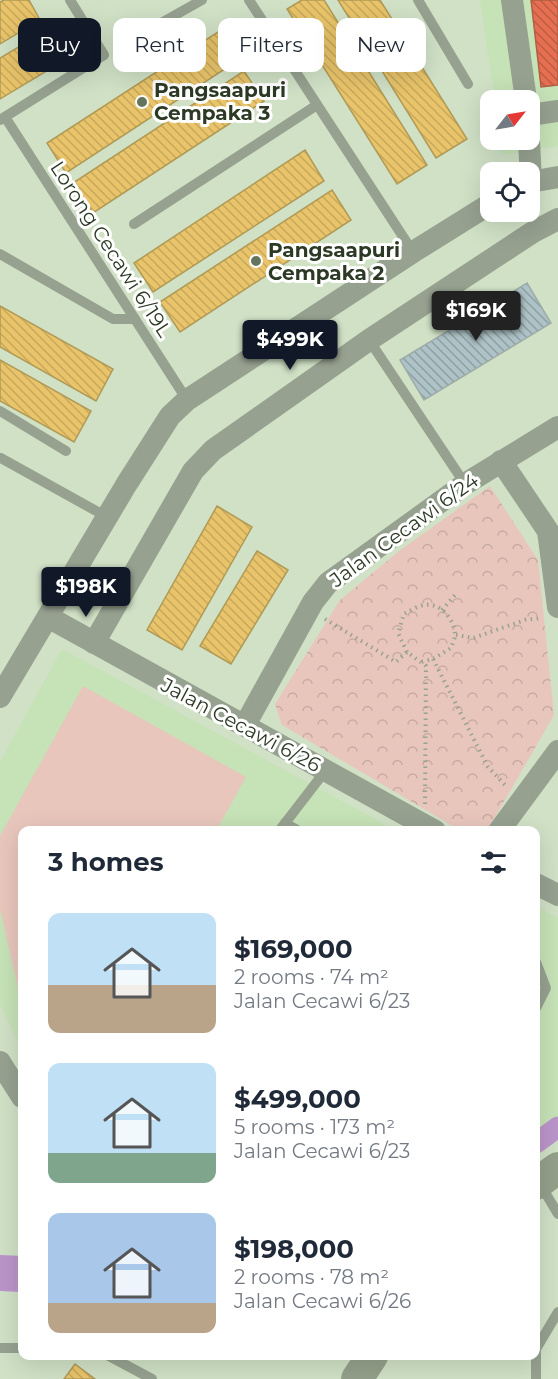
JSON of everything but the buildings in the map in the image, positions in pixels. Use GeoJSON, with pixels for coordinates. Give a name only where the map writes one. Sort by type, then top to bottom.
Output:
{"type":"FeatureCollection","features":[{"type":"Feature","properties":{"kind":"street"},"geometry":{"type":"LineString","coordinates":[[512,0],[525,90]]}},
{"type":"Feature","properties":{"kind":"street"},"geometry":{"type":"LineString","coordinates":[[540,114],[558,111]]}},
{"type":"Feature","properties":{"kind":"street"},"geometry":{"type":"LineString","coordinates":[[540,180],[558,177]]}},
{"type":"Feature","properties":{"kind":"street"},"geometry":{"type":"LineString","coordinates":[[0,697],[38,630],[170,416],[187,400],[480,210]]}},
{"type":"Feature","properties":{"kind":"street"},"geometry":{"type":"LineString","coordinates":[[94,643],[193,471],[213,450],[369,340],[532,232],[558,219]]}},
{"type":"Feature","properties":{"kind":"street","name":"Jalan Cecawi 6/24"},"geometry":{"type":"LineString","coordinates":[[245,725],[309,610],[328,583],[465,484],[558,427]]}},
{"type":"Feature","properties":{"kind":"street"},"geometry":{"type":"LineString","coordinates":[[501,461],[549,531],[553,612]]}},
{"type":"Feature","properties":{"kind":"street","name":"Jalan Cecawi 6/26"},"geometry":{"type":"LineString","coordinates":[[48,617],[151,676],[245,725],[426,826]]}},
{"type":"Feature","properties":{"kind":"street"},"geometry":{"type":"LineString","coordinates":[[503,826],[558,751]]}},
{"type":"Feature","properties":{"kind":"street"},"geometry":{"type":"LineString","coordinates":[[540,886],[558,895]]}},
{"type":"Feature","properties":{"kind":"street"},"geometry":{"type":"LineString","coordinates":[[0,1062],[18,1090]]}},
{"type":"Feature","properties":{"kind":"street"},"geometry":{"type":"LineString","coordinates":[[357,1379],[369,1360]]}},
{"type":"Feature","properties":{"kind":"lane"},"geometry":{"type":"LineString","coordinates":[[3,119],[104,55],[70,0]]}},
{"type":"Feature","properties":{"kind":"lane"},"geometry":{"type":"LineString","coordinates":[[170,18],[202,0]]}},
{"type":"Feature","properties":{"kind":"lane"},"geometry":{"type":"LineString","coordinates":[[249,0],[413,252]]}},
{"type":"Feature","properties":{"kind":"lane"},"geometry":{"type":"LineString","coordinates":[[418,0],[468,84]]}},
{"type":"Feature","properties":{"kind":"lane"},"geometry":{"type":"LineString","coordinates":[[134,224],[317,105]]}},
{"type":"Feature","properties":{"kind":"lane","name":"Lorong Cecawi 6/19L"},"geometry":{"type":"LineString","coordinates":[[3,119],[187,400]]}},
{"type":"Feature","properties":{"kind":"lane"},"geometry":{"type":"LineString","coordinates":[[0,254],[113,319],[135,319]]}},
{"type":"Feature","properties":{"kind":"lane"},"geometry":{"type":"LineString","coordinates":[[369,340],[465,484]]}},
{"type":"Feature","properties":{"kind":"lane"},"geometry":{"type":"LineString","coordinates":[[0,411],[66,451]]}},
{"type":"Feature","properties":{"kind":"lane"},"geometry":{"type":"LineString","coordinates":[[1,458],[107,517]]}},
{"type":"Feature","properties":{"kind":"lane"},"geometry":{"type":"LineString","coordinates":[[283,826],[326,770]]}},
{"type":"Feature","properties":{"kind":"lane"},"geometry":{"type":"LineString","coordinates":[[540,972],[546,988],[540,1000]]}},
{"type":"Feature","properties":{"kind":"lane"},"geometry":{"type":"LineString","coordinates":[[544,1178],[558,1214]]}},
{"type":"Feature","properties":{"kind":"lane"},"geometry":{"type":"LineString","coordinates":[[540,1342],[558,1312]]}},
{"type":"Feature","properties":{"kind":"lane"},"geometry":{"type":"LineString","coordinates":[[0,1348],[18,1348]]}},
{"type":"Feature","properties":{"kind":"lane"},"geometry":{"type":"LineString","coordinates":[[116,1360],[152,1379]]}},
{"type":"Feature","properties":{"kind":"lane"},"geometry":{"type":"LineString","coordinates":[[536,1360],[536,1379]]}},
{"type":"Feature","properties":{"kind":"path"},"geometry":{"type":"LineString","coordinates":[[442,610],[455,595]]}},
{"type":"Feature","properties":{"kind":"path"},"geometry":{"type":"LineString","coordinates":[[420,662],[451,648],[456,635],[451,620],[442,610],[431,605],[419,606],[404,614],[398,633],[408,652],[420,662],[426,666],[430,826]]}},
{"type":"Feature","properties":{"kind":"path"},"geometry":{"type":"LineString","coordinates":[[309,610],[396,662],[408,652]]}},
{"type":"Feature","properties":{"kind":"path"},"geometry":{"type":"LineString","coordinates":[[456,635],[472,638],[553,612]]}},
{"type":"Feature","properties":{"kind":"path"},"geometry":{"type":"LineString","coordinates":[[433,658],[488,767],[520,802]]}},
{"type":"Feature","properties":{"kind":"shaded area"},"geometry":{"type":"Polygon","coordinates":[[[480,0],[558,0],[558,146],[540,149],[540,90],[494,90],[480,0]]]}},
{"type":"Feature","properties":{"kind":"shaded area"},"geometry":{"type":"Polygon","coordinates":[[[502,150],[534,150],[503,155],[502,150]]]}},
{"type":"Feature","properties":{"kind":"shaded area"},"geometry":{"type":"Polygon","coordinates":[[[62,649],[388,826],[18,826],[18,1042],[0,1004],[0,762],[62,649]]]}},
{"type":"Feature","properties":{"kind":"shaded area"},"geometry":{"type":"Polygon","coordinates":[[[540,908],[558,918],[558,1115],[540,1128],[540,908]]]}},
{"type":"Feature","properties":{"kind":"green space"},"geometry":{"type":"Polygon","coordinates":[[[490,486],[538,560],[554,715],[490,826],[453,826],[282,725],[275,704],[340,600],[399,551],[490,486]]]}},
{"type":"Feature","properties":{"kind":"green space"},"geometry":{"type":"Polygon","coordinates":[[[83,686],[246,777],[219,826],[18,826],[18,988],[0,909],[0,836],[83,686]]]}},
{"type":"Feature","properties":{"kind":"waterway"},"geometry":{"type":"LineString","coordinates":[[540,1140],[558,1127]]}},
{"type":"Feature","properties":{"kind":"waterway"},"geometry":{"type":"LineString","coordinates":[[0,1273],[18,1274]]}},
{"type":"Feature","properties":{"kind":"place","name":"Pangsaapuri Cempaka 3"},"geometry":{"type":"Point","coordinates":[142,102]}},
{"type":"Feature","properties":{"kind":"place","name":"Pangsaapuri Cempaka 2"},"geometry":{"type":"Point","coordinates":[256,261]}}]}
